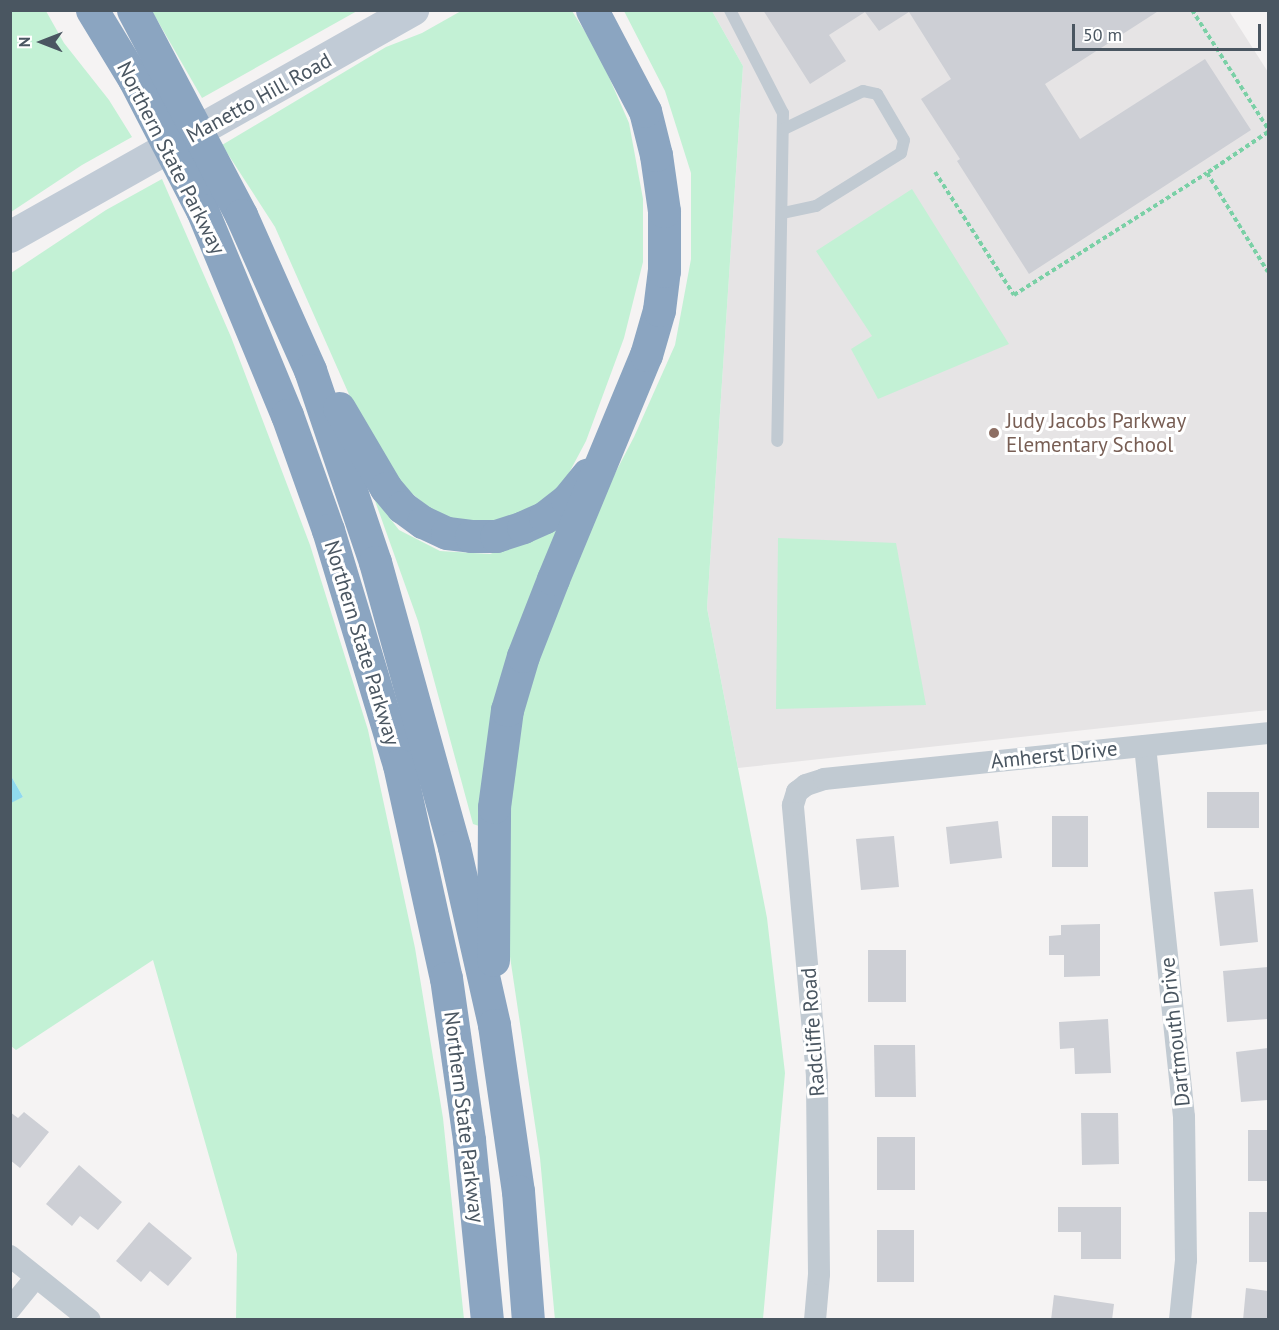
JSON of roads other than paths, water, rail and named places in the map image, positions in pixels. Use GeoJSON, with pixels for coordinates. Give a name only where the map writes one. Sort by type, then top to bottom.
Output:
{"type":"FeatureCollection","features":[{"type":"Feature","properties":{"kind":"highway","name":"Northern State Parkway"},"geometry":{"type":"LineString","coordinates":[[92,10],[134,79],[202,210],[287,415],[328,530],[399,765],[446,978],[469,1140],[487,1320]]}},
{"type":"Feature","properties":{"kind":"highway","name":"Northern State Parkway"},"geometry":{"type":"LineString","coordinates":[[133,10],[241,215],[310,369],[381,585],[454,847],[494,1025],[518,1191],[528,1320]]}},
{"type":"Feature","properties":{"kind":"highway"},"geometry":{"type":"LineString","coordinates":[[494,1025],[494,807],[507,710],[523,656],[602,457],[632,394],[659,310],[664,271],[664,211],[656,155],[645,111],[592,10]]}},
{"type":"Feature","properties":{"kind":"highway"},"geometry":{"type":"LineString","coordinates":[[310,369],[336,403],[386,488],[402,507],[423,522],[447,533],[496,536],[545,517],[567,500],[602,457]]}},
{"type":"Feature","properties":{"kind":"main road","name":"Manetto Hill Road"},"geometry":{"type":"LineString","coordinates":[[10,237],[413,10]]}},
{"type":"Feature","properties":{"kind":"street","name":"Amherst Drive"},"geometry":{"type":"LineString","coordinates":[[839,777],[1269,733]]}},
{"type":"Feature","properties":{"kind":"street","name":"Dartmouth Drive"},"geometry":{"type":"LineString","coordinates":[[1145,746],[1185,1117],[1186,1260],[1180,1320]]}},
{"type":"Feature","properties":{"kind":"street","name":"Radcliffe Road"},"geometry":{"type":"LineString","coordinates":[[815,1320],[819,1274],[817,1076],[794,805],[797,792],[806,785],[839,777]]}},
{"type":"Feature","properties":{"kind":"street"},"geometry":{"type":"LineString","coordinates":[[10,1256],[90,1320]]}},
{"type":"Feature","properties":{"kind":"street"},"geometry":{"type":"LineString","coordinates":[[10,1309],[36,1276]]}},
{"type":"Feature","properties":{"kind":"lane"},"geometry":{"type":"LineString","coordinates":[[730,10],[783,113],[783,213],[777,441]]}},
{"type":"Feature","properties":{"kind":"lane"},"geometry":{"type":"LineString","coordinates":[[783,213],[816,207],[901,153],[904,140],[877,94],[863,91],[784,129]]}},
{"type":"Feature","properties":{"kind":"water"},"geometry":{"type":"Polygon","coordinates":[[[10,774],[23,797],[11,803],[10,803],[10,774]]]}},
{"type":"Feature","properties":{"kind":"place","name":"Judy Jacobs Parkway Elementary School"},"geometry":{"type":"Point","coordinates":[994,433]}}]}
